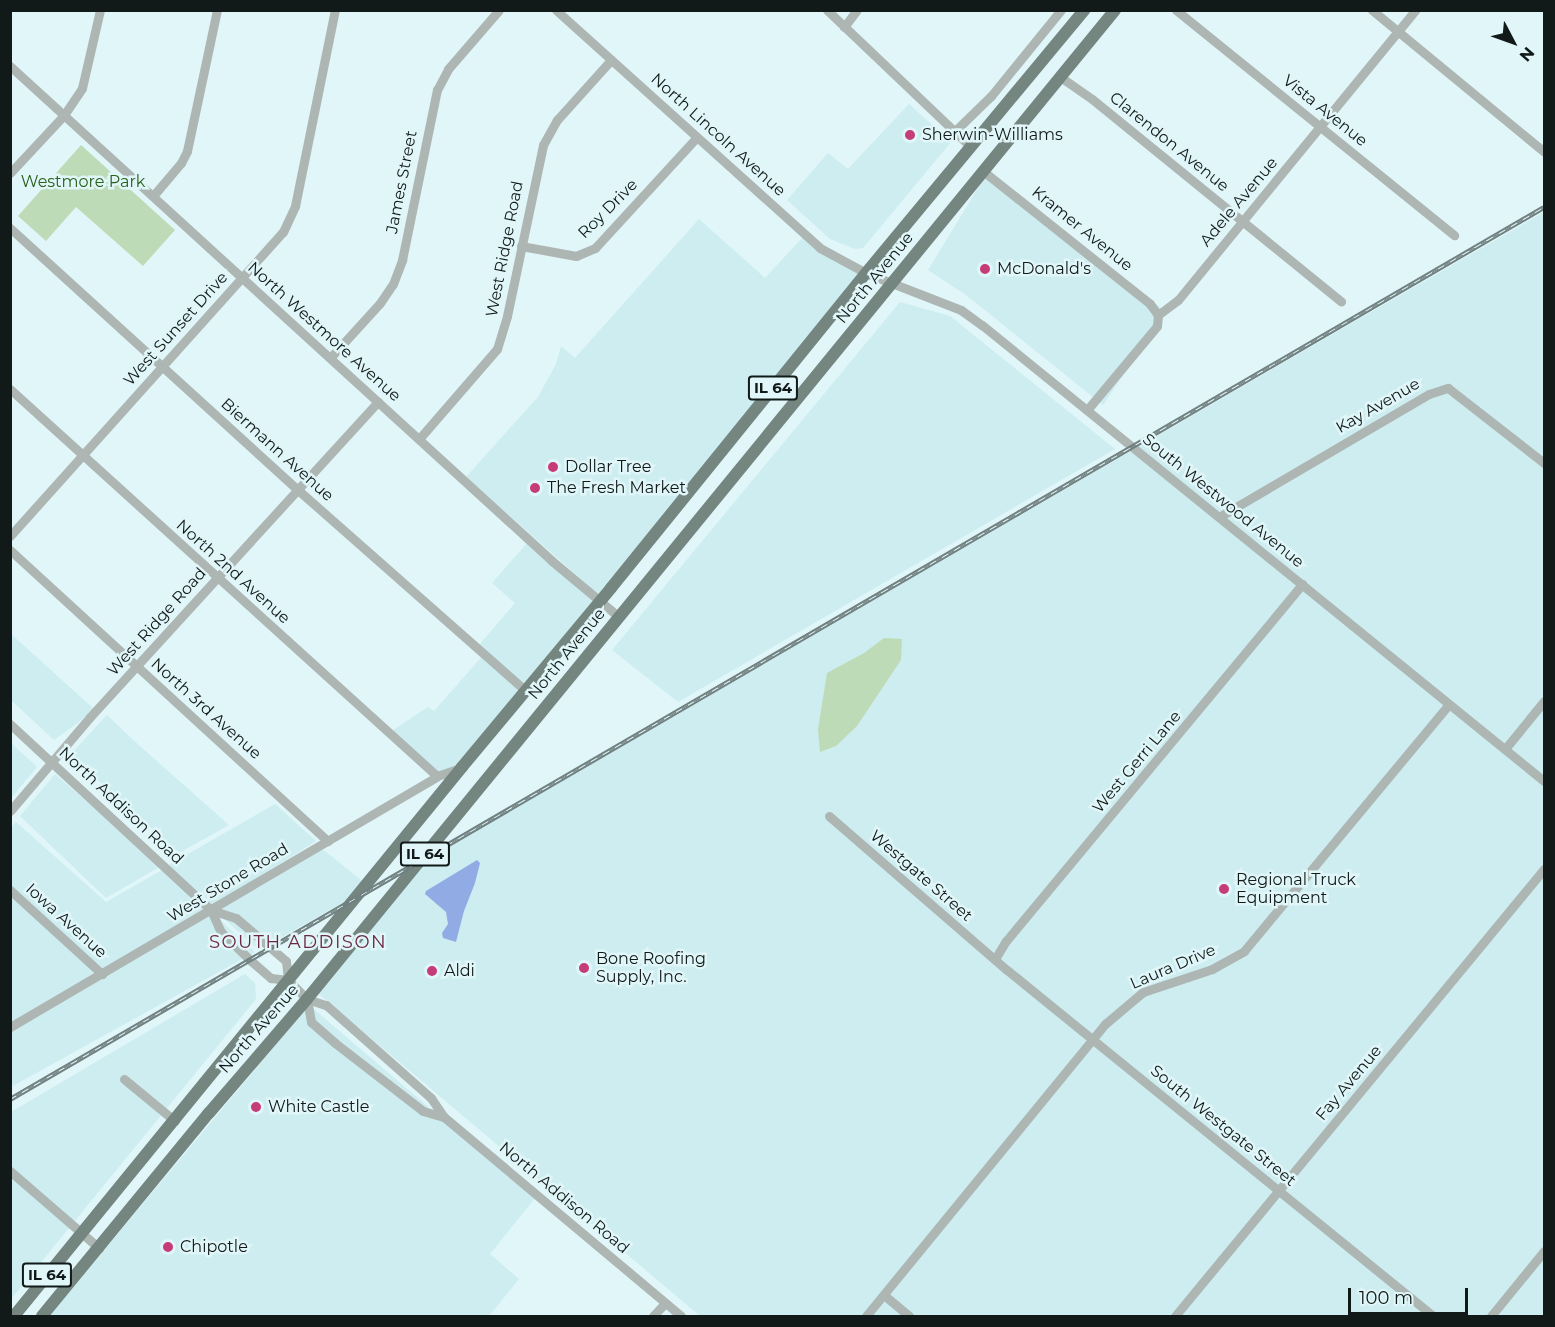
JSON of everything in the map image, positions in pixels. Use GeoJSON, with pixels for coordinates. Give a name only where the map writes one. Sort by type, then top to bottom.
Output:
{"type":"FeatureCollection","features":[{"type":"Feature","properties":{"kind":"main road","name":"North Avenue"},"geometry":{"type":"LineString","coordinates":[[14,1317],[80,1233],[175,1121],[866,273],[1084,10]]}},
{"type":"Feature","properties":{"kind":"main road","name":"North Avenue"},"geometry":{"type":"LineString","coordinates":[[42,1317],[209,1113],[307,999],[893,285],[1059,76],[1115,10]]}},
{"type":"Feature","properties":{"kind":"street"},"geometry":{"type":"LineString","coordinates":[[10,173],[64,115],[85,81],[99,10]]}},
{"type":"Feature","properties":{"kind":"street"},"geometry":{"type":"LineString","coordinates":[[153,196],[181,163],[187,151],[217,10]]}},
{"type":"Feature","properties":{"kind":"street","name":"West Sunset Drive"},"geometry":{"type":"LineString","coordinates":[[10,536],[276,242],[292,216],[335,10]]}},
{"type":"Feature","properties":{"kind":"street","name":"James Street"},"geometry":{"type":"LineString","coordinates":[[330,358],[380,303],[393,284],[402,260],[437,90],[448,69],[499,10]]}},
{"type":"Feature","properties":{"kind":"street","name":"North Lincoln Avenue"},"geometry":{"type":"LineString","coordinates":[[556,10],[811,241],[866,273]]}},
{"type":"Feature","properties":{"kind":"street"},"geometry":{"type":"LineString","coordinates":[[827,10],[956,130],[971,147]]}},
{"type":"Feature","properties":{"kind":"street"},"geometry":{"type":"LineString","coordinates":[[844,27],[857,10]]}},
{"type":"Feature","properties":{"kind":"street"},"geometry":{"type":"LineString","coordinates":[[956,130],[991,96],[1061,10]]}},
{"type":"Feature","properties":{"kind":"street","name":"Vista Avenue"},"geometry":{"type":"LineString","coordinates":[[1176,10],[1454,235]]}},
{"type":"Feature","properties":{"kind":"street"},"geometry":{"type":"LineString","coordinates":[[1372,10],[1545,152]]}},
{"type":"Feature","properties":{"kind":"street","name":"Adele Avenue"},"geometry":{"type":"LineString","coordinates":[[1088,410],[1157,326],[1158,315],[1178,300],[1322,127],[1415,10]]}},
{"type":"Feature","properties":{"kind":"street","name":"West Ridge Road"},"geometry":{"type":"LineString","coordinates":[[419,440],[496,350],[507,316],[545,139],[557,120],[611,60]]}},
{"type":"Feature","properties":{"kind":"street","name":"North Westmore Avenue"},"geometry":{"type":"LineString","coordinates":[[10,66],[552,561],[619,617]]}},
{"type":"Feature","properties":{"kind":"street","name":"Clarendon Avenue"},"geometry":{"type":"LineString","coordinates":[[1059,76],[1243,221],[1341,302]]}},
{"type":"Feature","properties":{"kind":"street","name":"Roy Drive"},"geometry":{"type":"LineString","coordinates":[[521,246],[576,256],[595,248],[696,138]]}},
{"type":"Feature","properties":{"kind":"street","name":"Kramer Avenue"},"geometry":{"type":"LineString","coordinates":[[983,171],[1150,304],[1158,315]]}},
{"type":"Feature","properties":{"kind":"street","name":"Biermann Avenue"},"geometry":{"type":"LineString","coordinates":[[10,228],[298,490],[526,691]]}},
{"type":"Feature","properties":{"kind":"street","name":"South Westwood Avenue"},"geometry":{"type":"LineString","coordinates":[[866,273],[961,310],[1088,410],[1448,705],[1545,781]]}},
{"type":"Feature","properties":{"kind":"street","name":"Kay Avenue"},"geometry":{"type":"LineString","coordinates":[[1219,517],[1429,394],[1448,388],[1545,463]]}},
{"type":"Feature","properties":{"kind":"street","name":"North 2nd Avenue"},"geometry":{"type":"LineString","coordinates":[[10,389],[437,776]]}},
{"type":"Feature","properties":{"kind":"street","name":"West Ridge Road"},"geometry":{"type":"LineString","coordinates":[[10,811],[137,666],[378,402]]}},
{"type":"Feature","properties":{"kind":"street","name":"North 3rd Avenue"},"geometry":{"type":"LineString","coordinates":[[10,550],[328,841]]}},
{"type":"Feature","properties":{"kind":"street","name":"West Gerri Lane"},"geometry":{"type":"LineString","coordinates":[[995,958],[1006,941],[1302,584]]}},
{"type":"Feature","properties":{"kind":"street"},"geometry":{"type":"LineString","coordinates":[[1505,749],[1545,701]]}},
{"type":"Feature","properties":{"kind":"street","name":"Laura Drive"},"geometry":{"type":"LineString","coordinates":[[867,1317],[1092,1039],[1135,997],[1212,969],[1244,951],[1448,705]]}},
{"type":"Feature","properties":{"kind":"street","name":"North Addison Road"},"geometry":{"type":"LineString","coordinates":[[10,724],[212,910],[236,918],[286,962],[288,980]]}},
{"type":"Feature","properties":{"kind":"street","name":"West Stone Road"},"geometry":{"type":"LineString","coordinates":[[10,1027],[437,776],[462,767]]}},
{"type":"Feature","properties":{"kind":"street","name":"Westgate Street"},"geometry":{"type":"LineString","coordinates":[[829,816],[995,958]]}},
{"type":"Feature","properties":{"kind":"street","name":"Fay Avenue"},"geometry":{"type":"LineString","coordinates":[[1175,1317],[1545,869]]}},
{"type":"Feature","properties":{"kind":"street","name":"Iowa Avenue"},"geometry":{"type":"LineString","coordinates":[[10,890],[102,974]]}},
{"type":"Feature","properties":{"kind":"street","name":"North Addison Road"},"geometry":{"type":"LineString","coordinates":[[212,910],[221,932],[250,960],[271,978],[288,980],[307,999],[326,1005],[431,1098],[444,1117],[681,1317]]}},
{"type":"Feature","properties":{"kind":"street","name":"South Westgate Street"},"geometry":{"type":"LineString","coordinates":[[995,958],[1433,1317]]}},
{"type":"Feature","properties":{"kind":"street","name":"North Addison Road"},"geometry":{"type":"LineString","coordinates":[[307,999],[311,1022],[343,1051],[423,1111],[444,1117]]}},
{"type":"Feature","properties":{"kind":"street"},"geometry":{"type":"LineString","coordinates":[[124,1079],[175,1121]]}},
{"type":"Feature","properties":{"kind":"street"},"geometry":{"type":"LineString","coordinates":[[10,1171],[99,1248]]}},
{"type":"Feature","properties":{"kind":"street"},"geometry":{"type":"LineString","coordinates":[[1491,1317],[1545,1251]]}},
{"type":"Feature","properties":{"kind":"street"},"geometry":{"type":"LineString","coordinates":[[884,1295],[909,1317]]}},
{"type":"Feature","properties":{"kind":"street"},"geometry":{"type":"LineString","coordinates":[[652,1317],[665,1303]]}},
{"type":"Feature","properties":{"kind":"shaded area"},"geometry":{"type":"Polygon","coordinates":[[[909,104],[951,142],[863,248],[855,249],[830,239],[787,200],[828,153],[848,169],[909,104]]]}},
{"type":"Feature","properties":{"kind":"shaded area"},"geometry":{"type":"Polygon","coordinates":[[[989,170],[1166,312],[1103,405],[966,295],[928,270],[989,170]]]}},
{"type":"Feature","properties":{"kind":"shaded area"},"geometry":{"type":"Polygon","coordinates":[[[1544,212],[1544,1316],[700,1316],[314,990],[421,862],[1544,212]]]}},
{"type":"Feature","properties":{"kind":"shaded area"},"geometry":{"type":"Polygon","coordinates":[[[699,219],[765,278],[802,238],[862,273],[601,597],[466,477],[538,397],[556,364],[561,346],[575,358],[699,219]]]}},
{"type":"Feature","properties":{"kind":"shaded area"},"geometry":{"type":"Polygon","coordinates":[[[900,302],[950,316],[1115,449],[678,702],[612,650],[900,302]]]}},
{"type":"Feature","properties":{"kind":"shaded area"},"geometry":{"type":"Polygon","coordinates":[[[528,542],[597,601],[462,764],[434,776],[387,734],[428,707],[434,711],[486,652],[479,645],[515,603],[492,583],[528,542]]]}},
{"type":"Feature","properties":{"kind":"shaded area"},"geometry":{"type":"Polygon","coordinates":[[[10,633],[95,710],[54,740],[11,700],[10,633]]]}},
{"type":"Feature","properties":{"kind":"shaded area"},"geometry":{"type":"Polygon","coordinates":[[[107,715],[229,825],[179,853],[70,755],[107,715]]]}},
{"type":"Feature","properties":{"kind":"shaded area"},"geometry":{"type":"Polygon","coordinates":[[[11,743],[37,767],[11,798],[11,743]]]}},
{"type":"Feature","properties":{"kind":"shaded area"},"geometry":{"type":"Polygon","coordinates":[[[55,774],[161,866],[106,898],[20,816],[55,774]]]}},
{"type":"Feature","properties":{"kind":"shaded area"},"geometry":{"type":"Polygon","coordinates":[[[275,804],[316,841],[212,907],[167,866],[275,804]]]}},
{"type":"Feature","properties":{"kind":"shaded area"},"geometry":{"type":"Polygon","coordinates":[[[16,822],[106,902],[164,869],[255,952],[11,1087],[10,828],[16,822]]]}},
{"type":"Feature","properties":{"kind":"shaded area"},"geometry":{"type":"Polygon","coordinates":[[[321,848],[366,884],[358,894],[259,950],[214,910],[321,848]]]}},
{"type":"Feature","properties":{"kind":"shaded area"},"geometry":{"type":"Polygon","coordinates":[[[245,974],[255,983],[256,999],[11,1299],[11,1112],[245,974]]]}},
{"type":"Feature","properties":{"kind":"shaded area"},"geometry":{"type":"Polygon","coordinates":[[[309,1005],[535,1198],[490,1254],[519,1279],[489,1316],[49,1316],[309,1005]]]}},
{"type":"Feature","properties":{"kind":"green space","name":"Westmore Park"},"geometry":{"type":"Polygon","coordinates":[[[81,145],[175,230],[143,266],[76,207],[46,241],[18,216],[81,145]]]}},
{"type":"Feature","properties":{"kind":"green space"},"geometry":{"type":"Polygon","coordinates":[[[884,638],[902,639],[901,660],[857,726],[836,746],[820,752],[818,729],[827,673],[864,653],[884,638]]]}},
{"type":"Feature","properties":{"kind":"water"},"geometry":{"type":"Polygon","coordinates":[[[477,860],[480,863],[475,883],[464,911],[456,942],[443,938],[442,933],[448,924],[446,912],[425,894],[426,891],[477,860]]]}},
{"type":"Feature","properties":{"kind":"railway"},"geometry":{"type":"LineString","coordinates":[[10,1099],[1544,207]]}},
{"type":"Feature","properties":{"kind":"place","name":"Sherwin-Williams"},"geometry":{"type":"Point","coordinates":[910,135]}},
{"type":"Feature","properties":{"kind":"place","name":"McDonald's"},"geometry":{"type":"Point","coordinates":[985,269]}},
{"type":"Feature","properties":{"kind":"place","name":"Dollar Tree"},"geometry":{"type":"Point","coordinates":[553,467]}},
{"type":"Feature","properties":{"kind":"place","name":"The Fresh Market"},"geometry":{"type":"Point","coordinates":[535,488]}},
{"type":"Feature","properties":{"kind":"place","name":"Regional Truck Equipment"},"geometry":{"type":"Point","coordinates":[1224,889]}},
{"type":"Feature","properties":{"kind":"place","name":"Bone Roofing Supply, Inc."},"geometry":{"type":"Point","coordinates":[584,968]}},
{"type":"Feature","properties":{"kind":"place","name":"Aldi"},"geometry":{"type":"Point","coordinates":[432,971]}},
{"type":"Feature","properties":{"kind":"place","name":"White Castle"},"geometry":{"type":"Point","coordinates":[256,1107]}},
{"type":"Feature","properties":{"kind":"place","name":"Chipotle"},"geometry":{"type":"Point","coordinates":[168,1247]}},
{"type":"Feature","properties":{"kind":"district","name":"SOUTH ADDISON"},"geometry":{"type":"Point","coordinates":[298,942]}}]}
